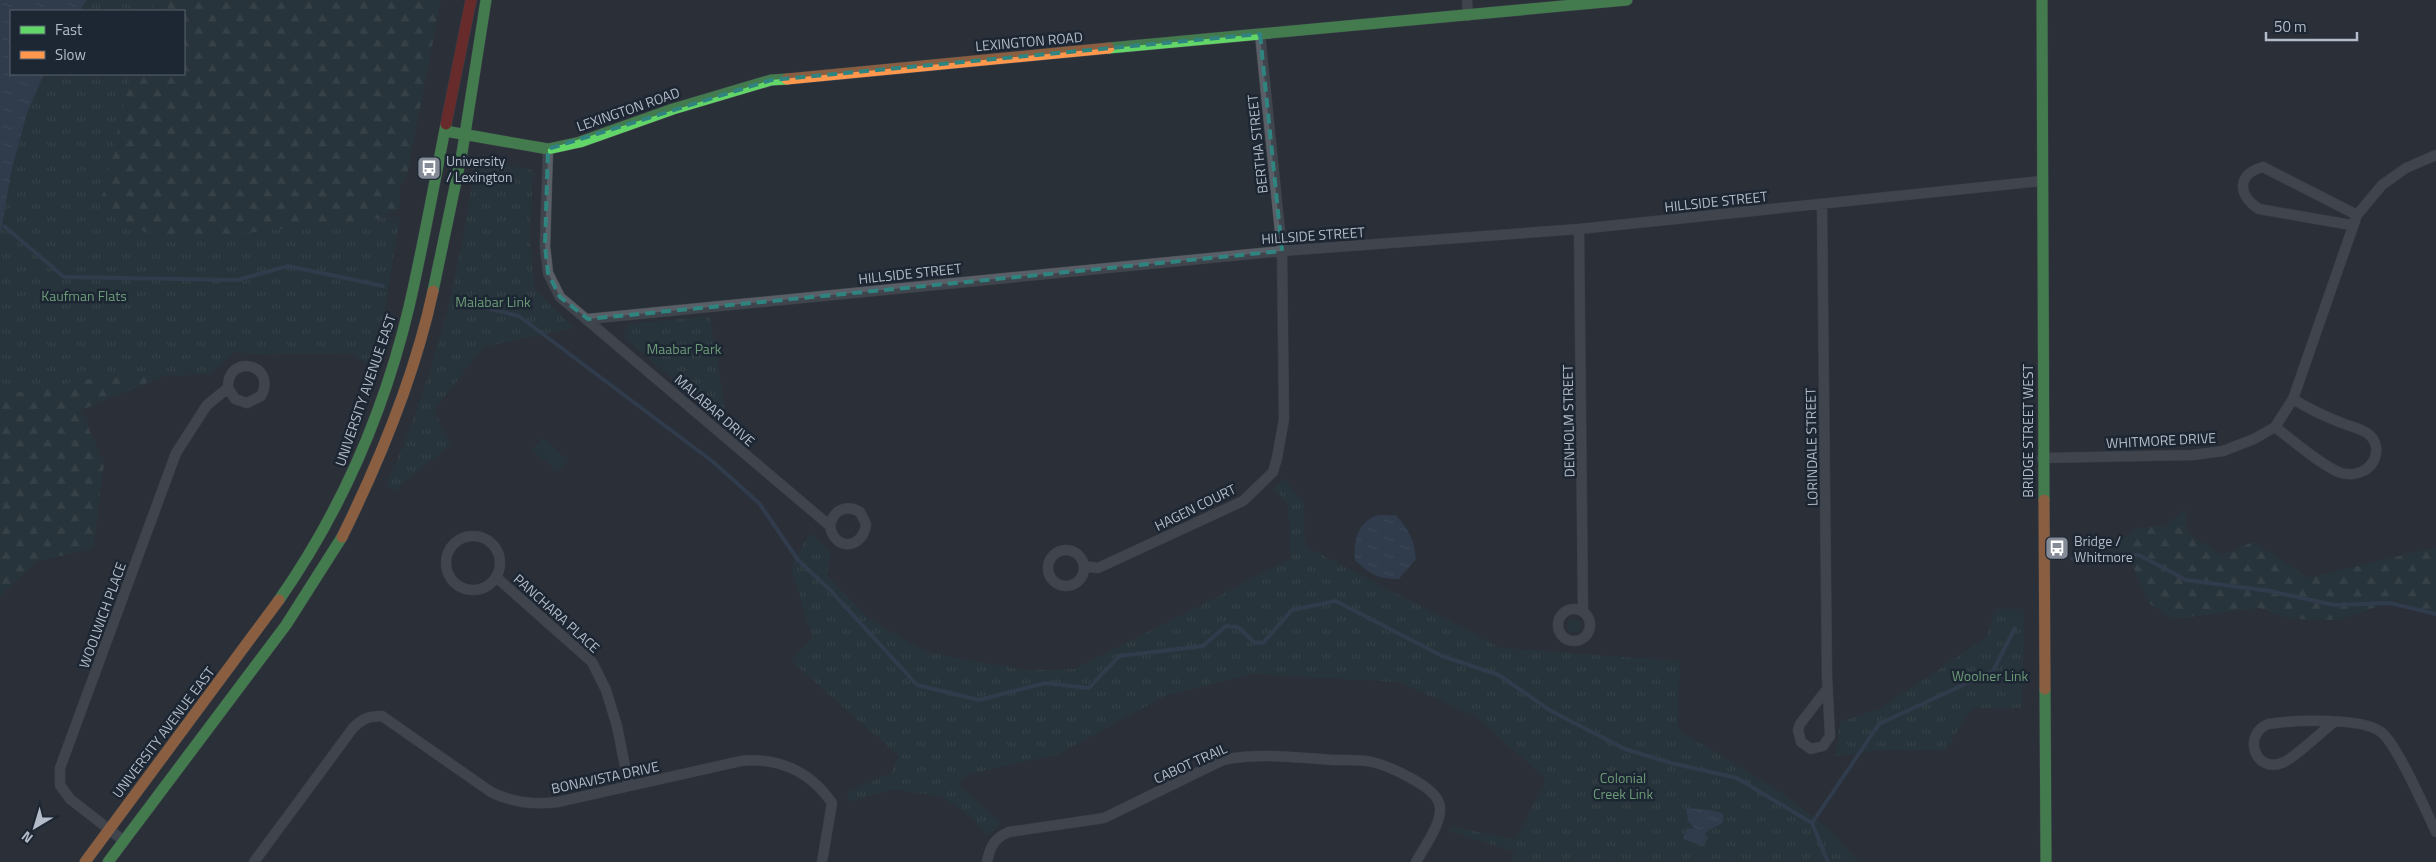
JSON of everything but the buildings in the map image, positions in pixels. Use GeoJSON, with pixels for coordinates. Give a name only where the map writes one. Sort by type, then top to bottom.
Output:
{"type":"FeatureCollection","features":[{"type":"Feature","properties":{"kind":"main road","name":"UNIVERSITY AVENUE EAST"},"geometry":{"type":"LineString","coordinates":[[85,862],[270,613],[318,540],[349,479],[399,346],[445,131],[470,0]]}},
{"type":"Feature","properties":{"kind":"main road"},"geometry":{"type":"LineString","coordinates":[[108,862],[286,625],[336,549],[367,486],[392,426],[429,310],[465,135],[486,0]]}},
{"type":"Feature","properties":{"kind":"main road","name":"LEXINGTON ROAD"},"geometry":{"type":"LineString","coordinates":[[445,131],[548,149],[580,142],[673,109],[771,80],[1627,0]]}},
{"type":"Feature","properties":{"kind":"main road","name":"BRIDGE STREET WEST"},"geometry":{"type":"LineString","coordinates":[[2042,0],[2042,458],[2046,862]]}},
{"type":"Feature","properties":{"kind":"street"},"geometry":{"type":"LineString","coordinates":[[1467,0],[1468,16]]}},
{"type":"Feature","properties":{"kind":"street","name":"BERTHA STREET"},"geometry":{"type":"LineString","coordinates":[[1260,34],[1282,251]]}},
{"type":"Feature","properties":{"kind":"street","name":"MALABAR DRIVE"},"geometry":{"type":"LineString","coordinates":[[548,149],[544,246],[548,273],[560,297],[830,526]]}},
{"type":"Feature","properties":{"kind":"street","name":"WHITMORE DRIVE"},"geometry":{"type":"LineString","coordinates":[[2042,458],[2193,455],[2223,451],[2254,439],[2275,427],[2293,399],[2351,226],[2357,215],[2382,185],[2406,168],[2436,155]]}},
{"type":"Feature","properties":{"kind":"street"},"geometry":{"type":"LineString","coordinates":[[2351,226],[2259,209],[2249,203],[2243,194],[2244,181],[2252,170],[2263,167],[2357,215]]}},
{"type":"Feature","properties":{"kind":"street","name":"HILLSIDE STREET"},"geometry":{"type":"LineString","coordinates":[[588,319],[1282,251],[1579,229],[2041,182]]}},
{"type":"Feature","properties":{"kind":"street","name":"LORINDALE STREET"},"geometry":{"type":"LineString","coordinates":[[1822,204],[1827,689],[1830,736],[1823,746],[1811,748],[1801,742],[1799,737],[1800,724],[1827,689]]}},
{"type":"Feature","properties":{"kind":"street","name":"DENHOLM STREET"},"geometry":{"type":"LineString","coordinates":[[1579,229],[1583,612]]}},
{"type":"Feature","properties":{"kind":"street","name":"HAGEN COURT"},"geometry":{"type":"LineString","coordinates":[[1084,566],[1098,568],[1243,501],[1273,472],[1278,458],[1284,418],[1282,251]]}},
{"type":"Feature","properties":{"kind":"street","name":"WOOLWICH PLACE"},"geometry":{"type":"LineString","coordinates":[[124,841],[70,799],[60,785],[60,768],[176,453],[207,405],[228,388]]}},
{"type":"Feature","properties":{"kind":"street"},"geometry":{"type":"LineString","coordinates":[[2275,427],[2341,473],[2356,474],[2369,469],[2376,456],[2374,445],[2368,433],[2311,411],[2293,399]]}},
{"type":"Feature","properties":{"kind":"street","name":"PANCHARA PLACE"},"geometry":{"type":"LineString","coordinates":[[468,536],[482,538],[493,545],[498,553],[500,568],[496,577],[482,589],[472,590],[458,586],[448,573],[446,564],[450,548],[456,542],[468,536]]}},
{"type":"Feature","properties":{"kind":"street","name":"PANCHARA PLACE"},"geometry":{"type":"LineString","coordinates":[[496,577],[592,662],[606,690],[617,726],[629,786]]}},
{"type":"Feature","properties":{"kind":"street","name":"BONAVISTA DRIVE"},"geometry":{"type":"LineString","coordinates":[[254,862],[353,728],[360,720],[370,716],[382,716],[393,721],[477,783],[507,800],[540,805],[741,762],[760,759],[779,762],[801,773],[815,784],[832,803],[822,862]]}},
{"type":"Feature","properties":{"kind":"street"},"geometry":{"type":"LineString","coordinates":[[2334,722],[2282,763],[2269,764],[2259,759],[2255,752],[2254,737],[2265,726],[2334,722],[2364,724],[2382,733],[2395,750],[2436,832]]}},
{"type":"Feature","properties":{"kind":"street","name":"CABOT TRAIL"},"geometry":{"type":"LineString","coordinates":[[987,862],[991,847],[996,839],[1009,832],[1104,818],[1223,760],[1237,757],[1267,756],[1372,762],[1422,784],[1434,793],[1440,804],[1436,823],[1416,862]]}},
{"type":"Feature","properties":{"kind":"highlighted area"},"geometry":{"type":"Polygon","coordinates":[[[1260,34],[1282,251],[588,319],[560,297],[548,273],[545,246],[548,149],[771,80],[1260,34]]]}},
{"type":"Feature","properties":{"kind":"green space"},"geometry":{"type":"Polygon","coordinates":[[[87,0],[155,0],[151,10],[81,10],[87,0]]]}},
{"type":"Feature","properties":{"kind":"green space"},"geometry":{"type":"Polygon","coordinates":[[[140,0],[441,0],[407,175],[399,188],[400,208],[273,280],[46,219],[107,75],[185,75],[185,10],[135,10],[140,0]]]}},
{"type":"Feature","properties":{"kind":"green space","name":"Kaufman Flats"},"geometry":{"type":"Polygon","coordinates":[[[44,75],[131,75],[99,210],[166,242],[400,216],[385,311],[368,364],[350,353],[263,355],[234,352],[211,374],[89,379],[0,396],[0,238],[11,172],[27,113],[44,75]]]}},
{"type":"Feature","properties":{"kind":"green space","name":"Malabar Link"},"geometry":{"type":"Polygon","coordinates":[[[482,161],[533,170],[530,234],[534,289],[574,328],[483,347],[434,411],[451,444],[394,491],[386,485],[418,407],[431,368],[461,249],[475,166],[482,161]]]}},
{"type":"Feature","properties":{"kind":"green space","name":"Maabar Park"},"geometry":{"type":"Polygon","coordinates":[[[710,316],[725,409],[712,413],[624,337],[627,324],[710,316]]]}},
{"type":"Feature","properties":{"kind":"green space"},"geometry":{"type":"Polygon","coordinates":[[[167,365],[165,376],[81,410],[104,464],[93,549],[36,561],[0,596],[0,372],[167,365]]]}},
{"type":"Feature","properties":{"kind":"green space"},"geometry":{"type":"Polygon","coordinates":[[[543,437],[568,460],[557,472],[532,449],[543,437]]]}},
{"type":"Feature","properties":{"kind":"green space","name":"Colonial Creek Link"},"geometry":{"type":"Polygon","coordinates":[[[1283,478],[1304,503],[1305,546],[1501,648],[1680,661],[1677,729],[1779,791],[1829,829],[1859,862],[1510,862],[1515,852],[1449,831],[1451,826],[1515,840],[1546,779],[1477,717],[1399,682],[1253,674],[1165,696],[1059,754],[969,774],[958,784],[1001,823],[987,836],[972,817],[942,797],[894,789],[848,802],[847,792],[891,773],[899,756],[791,661],[812,638],[791,567],[810,533],[831,552],[827,575],[869,619],[926,652],[1024,670],[1075,669],[1291,559],[1288,504],[1274,489],[1283,478]]]}},
{"type":"Feature","properties":{"kind":"green space"},"geometry":{"type":"Polygon","coordinates":[[[2185,509],[2187,533],[2222,555],[2253,542],[2309,578],[2436,547],[2436,616],[2396,600],[2339,620],[2291,619],[2260,608],[2173,619],[2150,604],[2132,565],[2107,549],[2137,528],[2165,526],[2185,509]]]}},
{"type":"Feature","properties":{"kind":"green space","name":"Woolner Link"},"geometry":{"type":"Polygon","coordinates":[[[1996,609],[2024,609],[2022,708],[1972,708],[1946,750],[1882,750],[1836,756],[1840,722],[1881,708],[1986,638],[1996,609]]]}},
{"type":"Feature","properties":{"kind":"green space"},"geometry":{"type":"Polygon","coordinates":[[[1571,619],[1577,619],[1581,626],[1577,633],[1571,633],[1567,629],[1567,623],[1571,619]]]}},
{"type":"Feature","properties":{"kind":"water"},"geometry":{"type":"Polygon","coordinates":[[[0,0],[87,0],[81,10],[10,10],[10,75],[44,75],[27,113],[11,172],[0,238],[0,0]]]}},
{"type":"Feature","properties":{"kind":"water"},"geometry":{"type":"Polygon","coordinates":[[[1380,515],[1396,515],[1410,535],[1416,559],[1399,579],[1379,577],[1365,569],[1355,560],[1356,541],[1360,529],[1369,519],[1380,515]]]}},
{"type":"Feature","properties":{"kind":"water"},"geometry":{"type":"Polygon","coordinates":[[[1686,808],[1710,810],[1723,814],[1723,822],[1705,834],[1708,838],[1703,846],[1683,839],[1688,828],[1695,829],[1688,821],[1686,808]]]}},
{"type":"Feature","properties":{"kind":"waterway"},"geometry":{"type":"LineString","coordinates":[[4,226],[64,277],[237,280],[288,266],[383,286]]}},
{"type":"Feature","properties":{"kind":"waterway"},"geometry":{"type":"LineString","coordinates":[[466,303],[519,316],[712,461],[759,503],[798,560],[831,591],[917,685],[979,700],[1045,683],[1089,688],[1119,656],[1203,646],[1226,626],[1238,627],[1254,642],[1263,643],[1292,610],[1336,601],[1442,656],[1499,675],[1551,711],[1625,749],[1671,763],[1737,778],[1812,823],[1828,862]]}},
{"type":"Feature","properties":{"kind":"waterway"},"geometry":{"type":"LineString","coordinates":[[2072,559],[2098,555],[2139,555],[2186,580],[2270,591],[2334,605],[2390,603],[2436,614]]}},
{"type":"Feature","properties":{"kind":"waterway"},"geometry":{"type":"LineString","coordinates":[[1812,823],[1879,724],[1993,671],[2015,628]]}},
{"type":"Feature","properties":{"kind":"traffic: fast"},"geometry":{"type":"LineString","coordinates":[[433,291],[462,153],[486,0]]}},
{"type":"Feature","properties":{"kind":"traffic: fast"},"geometry":{"type":"LineString","coordinates":[[1109,48],[1627,0]]}},
{"type":"Feature","properties":{"kind":"traffic: fast"},"geometry":{"type":"LineString","coordinates":[[2042,0],[2044,500]]}},
{"type":"Feature","properties":{"kind":"traffic: fast"},"geometry":{"type":"LineString","coordinates":[[445,131],[548,149],[580,142],[673,109],[771,80],[787,79]]}},
{"type":"Feature","properties":{"kind":"traffic: fast"},"geometry":{"type":"LineString","coordinates":[[279,600],[322,531],[341,496],[358,460],[387,385],[409,307],[446,124]]}},
{"type":"Feature","properties":{"kind":"traffic: fast"},"geometry":{"type":"LineString","coordinates":[[108,862],[286,625],[342,537]]}},
{"type":"Feature","properties":{"kind":"traffic: fast"},"geometry":{"type":"LineString","coordinates":[[2045,689],[2046,862]]}},
{"type":"Feature","properties":{"kind":"traffic: slow"},"geometry":{"type":"LineString","coordinates":[[787,79],[1109,48]]}},
{"type":"Feature","properties":{"kind":"traffic: slow"},"geometry":{"type":"LineString","coordinates":[[342,537],[370,478],[395,417],[417,354],[433,291]]}},
{"type":"Feature","properties":{"kind":"traffic: slow"},"geometry":{"type":"LineString","coordinates":[[2044,500],[2045,689]]}},
{"type":"Feature","properties":{"kind":"traffic: slow"},"geometry":{"type":"LineString","coordinates":[[85,862],[279,600]]}},
{"type":"Feature","properties":{"kind":"traffic: jam"},"geometry":{"type":"LineString","coordinates":[[446,124],[471,0]]}},
{"type":"Feature","properties":{"kind":"place","name":"University / Lexington"},"geometry":{"type":"Point","coordinates":[429,168]}},
{"type":"Feature","properties":{"kind":"place","name":"Bridge / Whitmore"},"geometry":{"type":"Point","coordinates":[2057,548]}}]}
